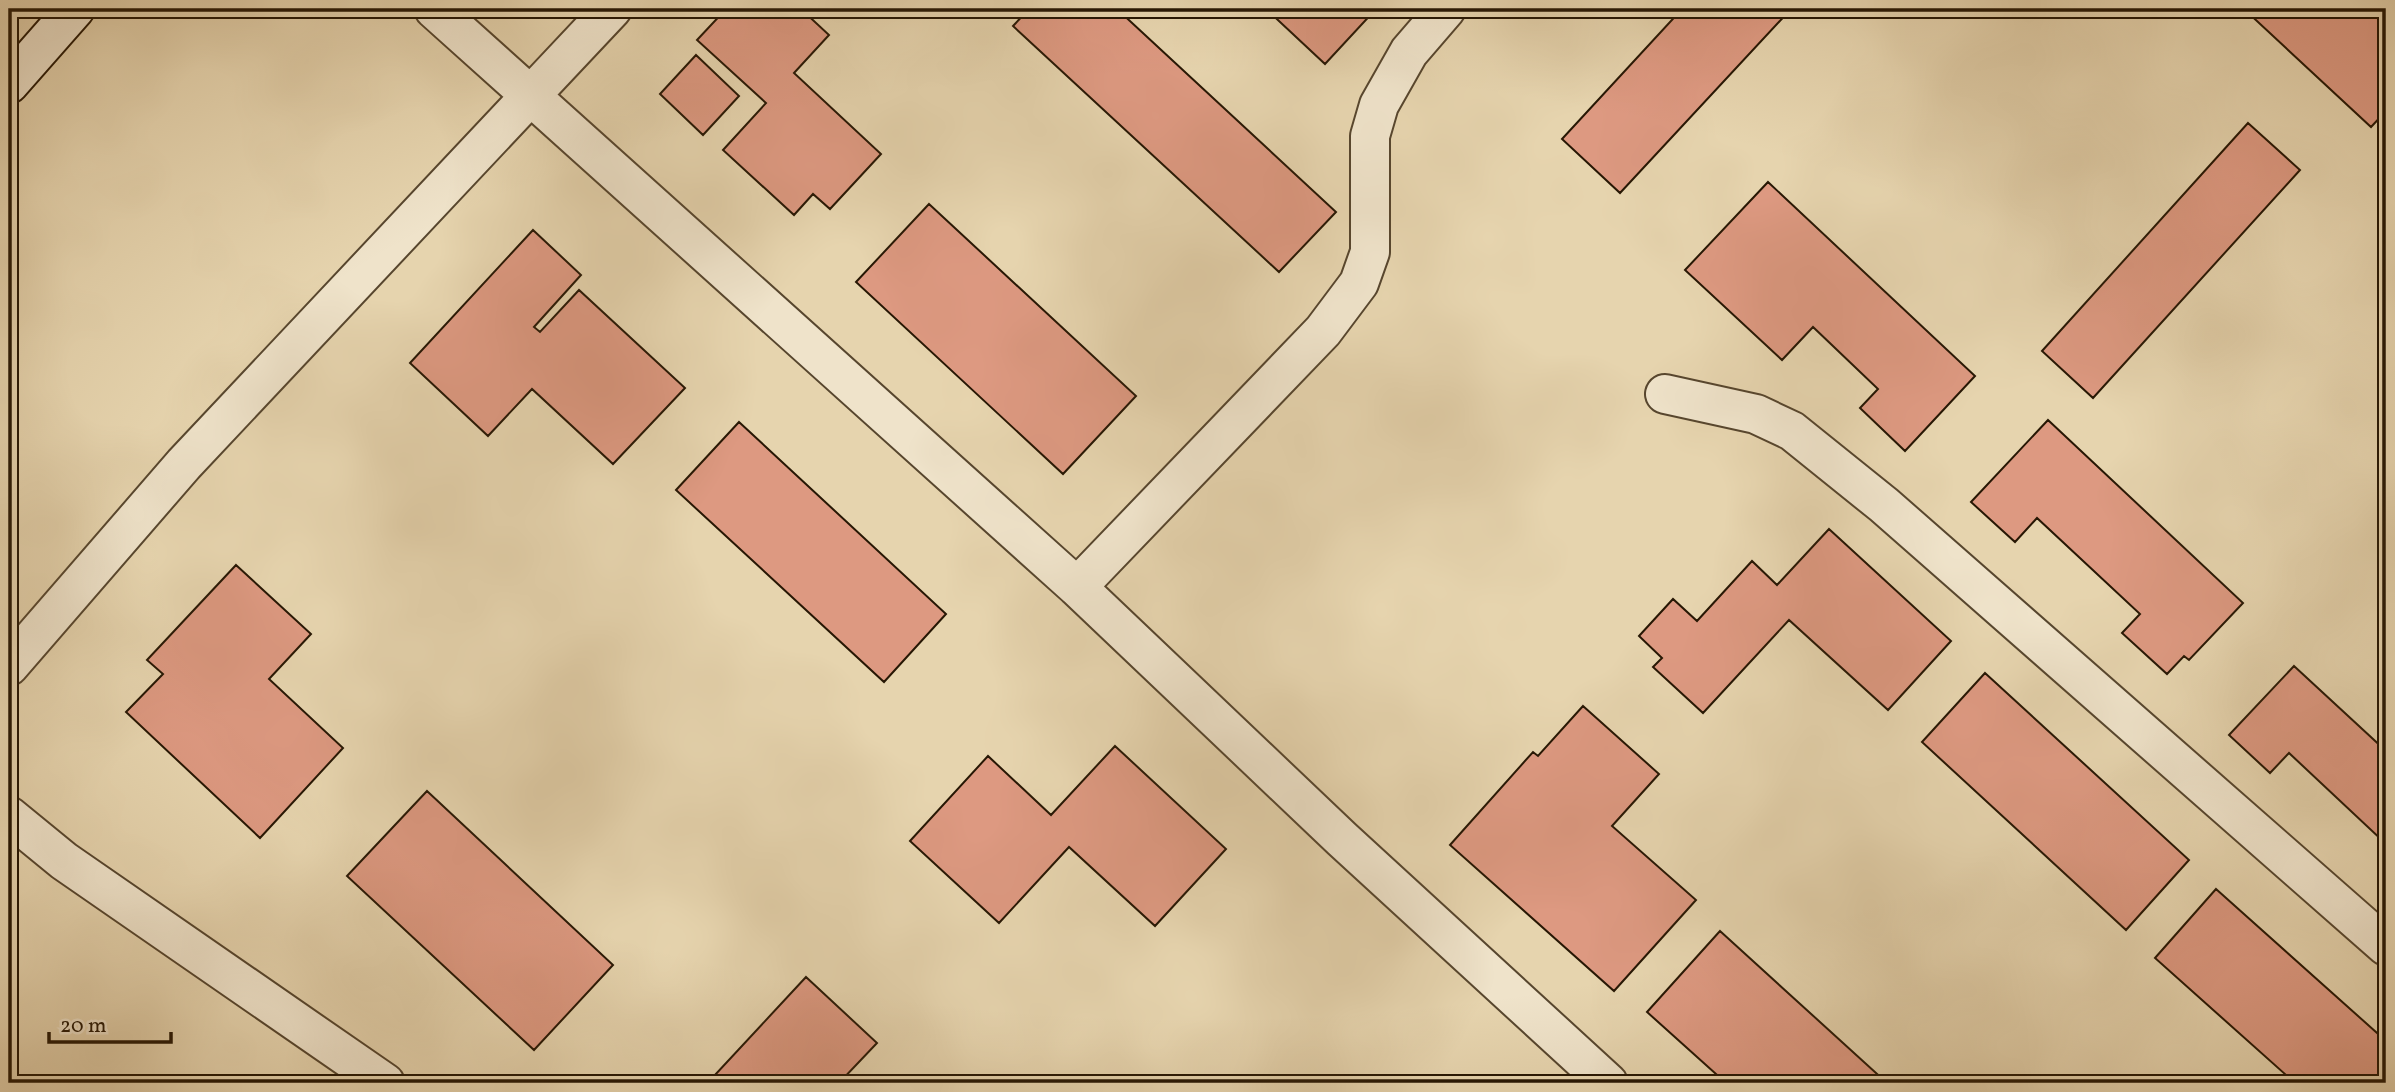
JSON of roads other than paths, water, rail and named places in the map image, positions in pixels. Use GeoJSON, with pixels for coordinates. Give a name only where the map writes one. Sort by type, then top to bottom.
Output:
{"type":"FeatureCollection","features":[{"type":"Feature","properties":{"kind":"street"},"geometry":{"type":"LineString","coordinates":[[9,83],[75,9]]}},
{"type":"Feature","properties":{"kind":"street"},"geometry":{"type":"LineString","coordinates":[[434,9],[1077,587],[1342,839],[1608,1083]]}},
{"type":"Feature","properties":{"kind":"street"},"geometry":{"type":"LineString","coordinates":[[9,666],[184,464],[612,9]]}},
{"type":"Feature","properties":{"kind":"street"},"geometry":{"type":"LineString","coordinates":[[1077,587],[1323,331],[1359,283],[1370,252],[1370,136],[1379,105],[1409,52],[1446,9]]}},
{"type":"Feature","properties":{"kind":"street"},"geometry":{"type":"LineString","coordinates":[[1665,394],[1756,414],[1793,431],[1894,514],[2386,946]]}},
{"type":"Feature","properties":{"kind":"street"},"geometry":{"type":"LineString","coordinates":[[9,816],[64,861],[385,1083]]}}]}
